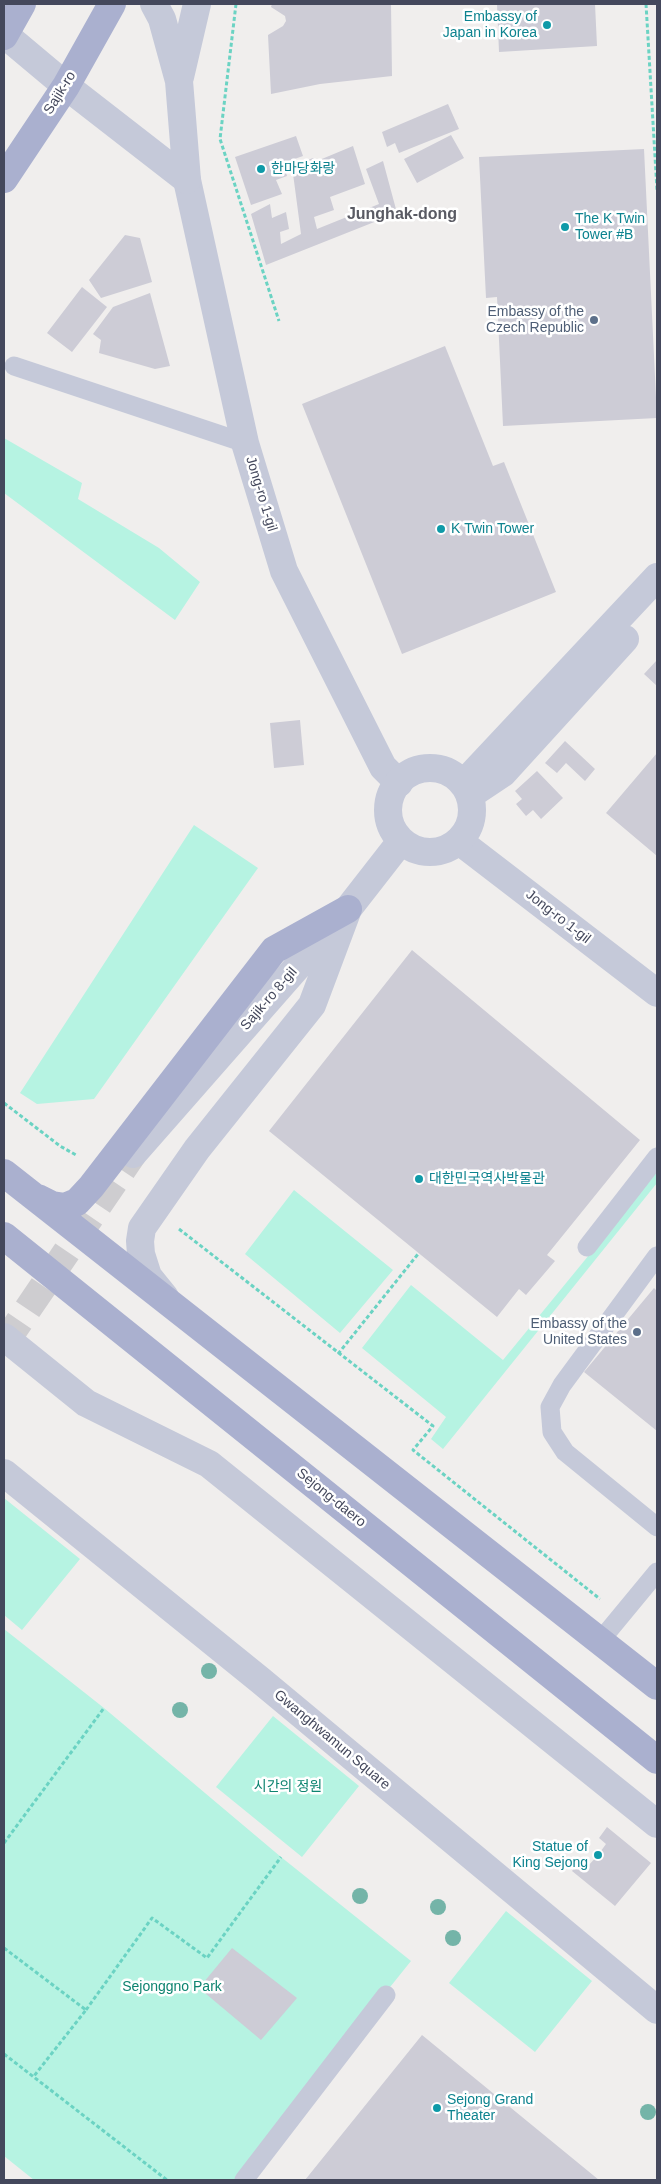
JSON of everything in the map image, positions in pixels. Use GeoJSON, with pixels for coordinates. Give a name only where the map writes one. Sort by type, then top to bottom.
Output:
{"type":"FeatureCollection","features":[{"type":"Feature","properties":{"kind":"main road"},"geometry":{"type":"LineString","coordinates":[[4,35],[22,4]]}},
{"type":"Feature","properties":{"kind":"main road","name":"Sajik-ro"},"geometry":{"type":"LineString","coordinates":[[4,179],[66,86],[112,4]]}},
{"type":"Feature","properties":{"kind":"main road"},"geometry":{"type":"LineString","coordinates":[[33,1196],[52,1205],[65,1207],[77,1202],[91,1187],[274,950],[348,909]]}},
{"type":"Feature","properties":{"kind":"main road"},"geometry":{"type":"LineString","coordinates":[[4,1173],[657,1686]]}},
{"type":"Feature","properties":{"kind":"main road","name":"Sejong-daero"},"geometry":{"type":"LineString","coordinates":[[4,1236],[657,1760]]}},
{"type":"Feature","properties":{"kind":"street"},"geometry":{"type":"LineString","coordinates":[[154,4],[162,19],[179,81]]}},
{"type":"Feature","properties":{"kind":"street"},"geometry":{"type":"LineString","coordinates":[[179,81],[197,4]]}},
{"type":"Feature","properties":{"kind":"street"},"geometry":{"type":"LineString","coordinates":[[4,35],[187,180]]}},
{"type":"Feature","properties":{"kind":"street","name":"Jong-ro 1-gil"},"geometry":{"type":"LineString","coordinates":[[179,81],[187,180],[245,443],[284,571],[384,767],[399,783]]}},
{"type":"Feature","properties":{"kind":"street"},"geometry":{"type":"LineString","coordinates":[[466,790],[657,577]]}},
{"type":"Feature","properties":{"kind":"street"},"geometry":{"type":"LineString","coordinates":[[466,790],[502,774],[657,603]]}},
{"type":"Feature","properties":{"kind":"street"},"geometry":{"type":"LineString","coordinates":[[432,768],[443,770],[454,776],[466,790],[472,807],[471,820],[467,831],[459,841],[448,848],[437,852],[424,852],[401,842],[393,831],[388,813],[392,794],[399,783],[419,770],[432,768]]}},
{"type":"Feature","properties":{"kind":"street","name":"Jong-ro 1-gil"},"geometry":{"type":"LineString","coordinates":[[459,841],[657,993]]}},
{"type":"Feature","properties":{"kind":"street","name":"Sajik-ro 8-gil"},"geometry":{"type":"LineString","coordinates":[[133,1154],[348,909],[401,842]]}},
{"type":"Feature","properties":{"kind":"street"},"geometry":{"type":"LineString","coordinates":[[173,1306],[148,1276],[141,1254],[140,1240],[142,1228],[197,1149],[312,1005],[348,909]]}},
{"type":"Feature","properties":{"kind":"street"},"geometry":{"type":"LineString","coordinates":[[4,1337],[86,1403],[209,1464],[657,1824]]}},
{"type":"Feature","properties":{"kind":"street","name":"Gwanghwamun Square"},"geometry":{"type":"LineString","coordinates":[[4,1473],[268,1687],[657,2010]]}},
{"type":"Feature","properties":{"kind":"lane"},"geometry":{"type":"LineString","coordinates":[[14,366],[245,443]]}},
{"type":"Feature","properties":{"kind":"lane"},"geometry":{"type":"LineString","coordinates":[[587,1247],[657,1157]]}},
{"type":"Feature","properties":{"kind":"lane"},"geometry":{"type":"LineString","coordinates":[[657,1256],[562,1385],[550,1407],[552,1432],[565,1452],[657,1527]]}},
{"type":"Feature","properties":{"kind":"lane"},"geometry":{"type":"LineString","coordinates":[[600,1641],[657,1572]]}},
{"type":"Feature","properties":{"kind":"lane"},"geometry":{"type":"LineString","coordinates":[[244,2180],[386,1995]]}},
{"type":"Feature","properties":{"kind":"path"},"geometry":{"type":"LineString","coordinates":[[236,4],[220,139],[279,321]]}},
{"type":"Feature","properties":{"kind":"path"},"geometry":{"type":"LineString","coordinates":[[646,4],[657,190]]}},
{"type":"Feature","properties":{"kind":"path"},"geometry":{"type":"LineString","coordinates":[[4,1103],[60,1146],[83,1159]]}},
{"type":"Feature","properties":{"kind":"path"},"geometry":{"type":"LineString","coordinates":[[175,1226],[433,1426],[414,1450],[621,1616]]}},
{"type":"Feature","properties":{"kind":"path"},"geometry":{"type":"LineString","coordinates":[[338,1354],[418,1254]]}},
{"type":"Feature","properties":{"kind":"path"},"geometry":{"type":"LineString","coordinates":[[4,1843],[104,1708]]}},
{"type":"Feature","properties":{"kind":"path"},"geometry":{"type":"LineString","coordinates":[[34,2076],[86,2010],[152,1918],[207,1958],[281,1857]]}},
{"type":"Feature","properties":{"kind":"path"},"geometry":{"type":"LineString","coordinates":[[4,1948],[86,2010]]}},
{"type":"Feature","properties":{"kind":"path"},"geometry":{"type":"LineString","coordinates":[[4,2054],[166,2180]]}},
{"type":"Feature","properties":{"kind":"green space"},"geometry":{"type":"Polygon","coordinates":[[[4,438],[82,483],[78,499],[159,548],[200,582],[175,620],[4,493],[4,438]]]}},
{"type":"Feature","properties":{"kind":"green space"},"geometry":{"type":"Polygon","coordinates":[[[194,825],[258,868],[94,1099],[37,1104],[20,1093],[194,825]]]}},
{"type":"Feature","properties":{"kind":"green space"},"geometry":{"type":"Polygon","coordinates":[[[657,1172],[657,1183],[443,1449],[431,1439],[446,1417],[362,1348],[411,1285],[503,1360],[657,1172]]]}},
{"type":"Feature","properties":{"kind":"green space"},"geometry":{"type":"Polygon","coordinates":[[[294,1190],[393,1270],[340,1333],[245,1254],[294,1190]]]}},
{"type":"Feature","properties":{"kind":"green space"},"geometry":{"type":"Polygon","coordinates":[[[4,1498],[80,1559],[22,1630],[4,1615],[4,1498]]]}},
{"type":"Feature","properties":{"kind":"green space","name":"Sejonggno Park"},"geometry":{"type":"Polygon","coordinates":[[[4,1629],[104,1708],[281,1857],[411,1961],[235,2180],[34,2180],[4,2156],[4,1629]]]}},
{"type":"Feature","properties":{"kind":"green space","name":"시간의 정원"},"geometry":{"type":"Polygon","coordinates":[[[273,1716],[359,1786],[302,1857],[216,1787],[273,1716]]]}},
{"type":"Feature","properties":{"kind":"green space"},"geometry":{"type":"Polygon","coordinates":[[[506,1911],[592,1981],[535,2052],[449,1983],[506,1911]]]}},
{"type":"Feature","properties":{"kind":"building"},"geometry":{"type":"Polygon","coordinates":[[[272,4],[391,4],[392,76],[320,84],[271,94],[268,35],[283,26],[286,21],[285,16],[271,7],[272,4]]]}},
{"type":"Feature","properties":{"kind":"building","name":"Embassy of Japan in Korea"},"geometry":{"type":"Polygon","coordinates":[[[497,4],[595,4],[597,46],[499,52],[497,4]]]}},
{"type":"Feature","properties":{"kind":"building"},"geometry":{"type":"Polygon","coordinates":[[[448,104],[459,129],[399,153],[395,143],[387,147],[382,132],[448,104]]]}},
{"type":"Feature","properties":{"kind":"building"},"geometry":{"type":"Polygon","coordinates":[[[451,135],[464,158],[417,183],[404,159],[451,135]]]}},
{"type":"Feature","properties":{"kind":"building"},"geometry":{"type":"Polygon","coordinates":[[[296,136],[303,156],[283,163],[287,176],[276,180],[282,194],[251,205],[235,157],[296,136]]]}},
{"type":"Feature","properties":{"kind":"building"},"geometry":{"type":"Polygon","coordinates":[[[353,146],[365,184],[330,197],[334,210],[314,217],[317,229],[379,204],[366,169],[383,161],[397,213],[266,265],[251,214],[270,204],[272,218],[286,212],[289,229],[280,232],[281,244],[301,234],[292,166],[313,158],[317,161],[353,146]]]}},
{"type":"Feature","properties":{"kind":"building","name":"The K Twin Tower #B"},"geometry":{"type":"Polygon","coordinates":[[[644,149],[657,418],[503,426],[497,297],[486,298],[479,157],[644,149]]]}},
{"type":"Feature","properties":{"kind":"building"},"geometry":{"type":"Polygon","coordinates":[[[125,235],[140,238],[152,282],[101,298],[89,280],[125,235]]]}},
{"type":"Feature","properties":{"kind":"building"},"geometry":{"type":"Polygon","coordinates":[[[82,287],[107,307],[72,352],[47,333],[82,287]]]}},
{"type":"Feature","properties":{"kind":"building"},"geometry":{"type":"Polygon","coordinates":[[[150,293],[170,366],[155,369],[99,353],[101,340],[93,334],[113,307],[150,293]]]}},
{"type":"Feature","properties":{"kind":"building","name":"K Twin Tower"},"geometry":{"type":"Polygon","coordinates":[[[445,346],[493,466],[504,462],[556,592],[402,654],[302,404],[445,346]]]}},
{"type":"Feature","properties":{"kind":"building"},"geometry":{"type":"Polygon","coordinates":[[[657,660],[657,686],[644,674],[657,660]]]}},
{"type":"Feature","properties":{"kind":"building"},"geometry":{"type":"Polygon","coordinates":[[[300,720],[304,765],[274,768],[270,723],[300,720]]]}},
{"type":"Feature","properties":{"kind":"building"},"geometry":{"type":"Polygon","coordinates":[[[565,741],[595,769],[585,781],[566,763],[557,773],[545,763],[565,741]]]}},
{"type":"Feature","properties":{"kind":"building"},"geometry":{"type":"Polygon","coordinates":[[[657,753],[657,856],[606,813],[657,753]]]}},
{"type":"Feature","properties":{"kind":"building"},"geometry":{"type":"Polygon","coordinates":[[[537,771],[563,798],[541,819],[533,810],[526,816],[516,804],[522,799],[515,791],[537,771]]]}},
{"type":"Feature","properties":{"kind":"building","name":"대한민국역사박물관"},"geometry":{"type":"Polygon","coordinates":[[[412,950],[640,1140],[547,1255],[555,1261],[526,1295],[519,1289],[497,1317],[269,1131],[412,950]]]}},
{"type":"Feature","properties":{"kind":"building","name":"Embassy of the United States"},"geometry":{"type":"Polygon","coordinates":[[[654,1288],[657,1291],[657,1431],[584,1372],[654,1288]]]}},
{"type":"Feature","properties":{"kind":"building"},"geometry":{"type":"Polygon","coordinates":[[[607,1827],[651,1863],[615,1906],[572,1871],[580,1860],[588,1866],[598,1855],[606,1844],[599,1838],[607,1827]]]}},
{"type":"Feature","properties":{"kind":"building"},"geometry":{"type":"Polygon","coordinates":[[[232,1948],[297,1998],[261,2040],[199,1988],[232,1948]]]}},
{"type":"Feature","properties":{"kind":"building","name":"Sejong Grand Theater"},"geometry":{"type":"Polygon","coordinates":[[[422,2035],[599,2180],[305,2180],[422,2035]]]}},
{"type":"Feature","properties":{"kind":"tunnel"},"geometry":{"type":"LineString","coordinates":[[4,1344],[133,1154]]}},
{"type":"Feature","properties":{"kind":"place","name":"Embassy of Japan in Korea"},"geometry":{"type":"Point","coordinates":[547,25]}},
{"type":"Feature","properties":{"kind":"place","name":"한마당화랑"},"geometry":{"type":"Point","coordinates":[261,169]}},
{"type":"Feature","properties":{"kind":"place","name":"The K Twin Tower #B"},"geometry":{"type":"Point","coordinates":[565,227]}},
{"type":"Feature","properties":{"kind":"place","name":"Embassy of the Czech Republic"},"geometry":{"type":"Point","coordinates":[594,320]}},
{"type":"Feature","properties":{"kind":"place","name":"K Twin Tower"},"geometry":{"type":"Point","coordinates":[441,529]}},
{"type":"Feature","properties":{"kind":"place","name":"대한민국역사박물관"},"geometry":{"type":"Point","coordinates":[419,1179]}},
{"type":"Feature","properties":{"kind":"place","name":"Embassy of the United States"},"geometry":{"type":"Point","coordinates":[637,1332]}},
{"type":"Feature","properties":{"kind":"place","name":"Statue of King Sejong"},"geometry":{"type":"Point","coordinates":[598,1855]}},
{"type":"Feature","properties":{"kind":"place","name":"Sejong Grand Theater"},"geometry":{"type":"Point","coordinates":[437,2108]}},
{"type":"Feature","properties":{"kind":"district","name":"Junghak-dong"},"geometry":{"type":"Point","coordinates":[402,215]}}]}
